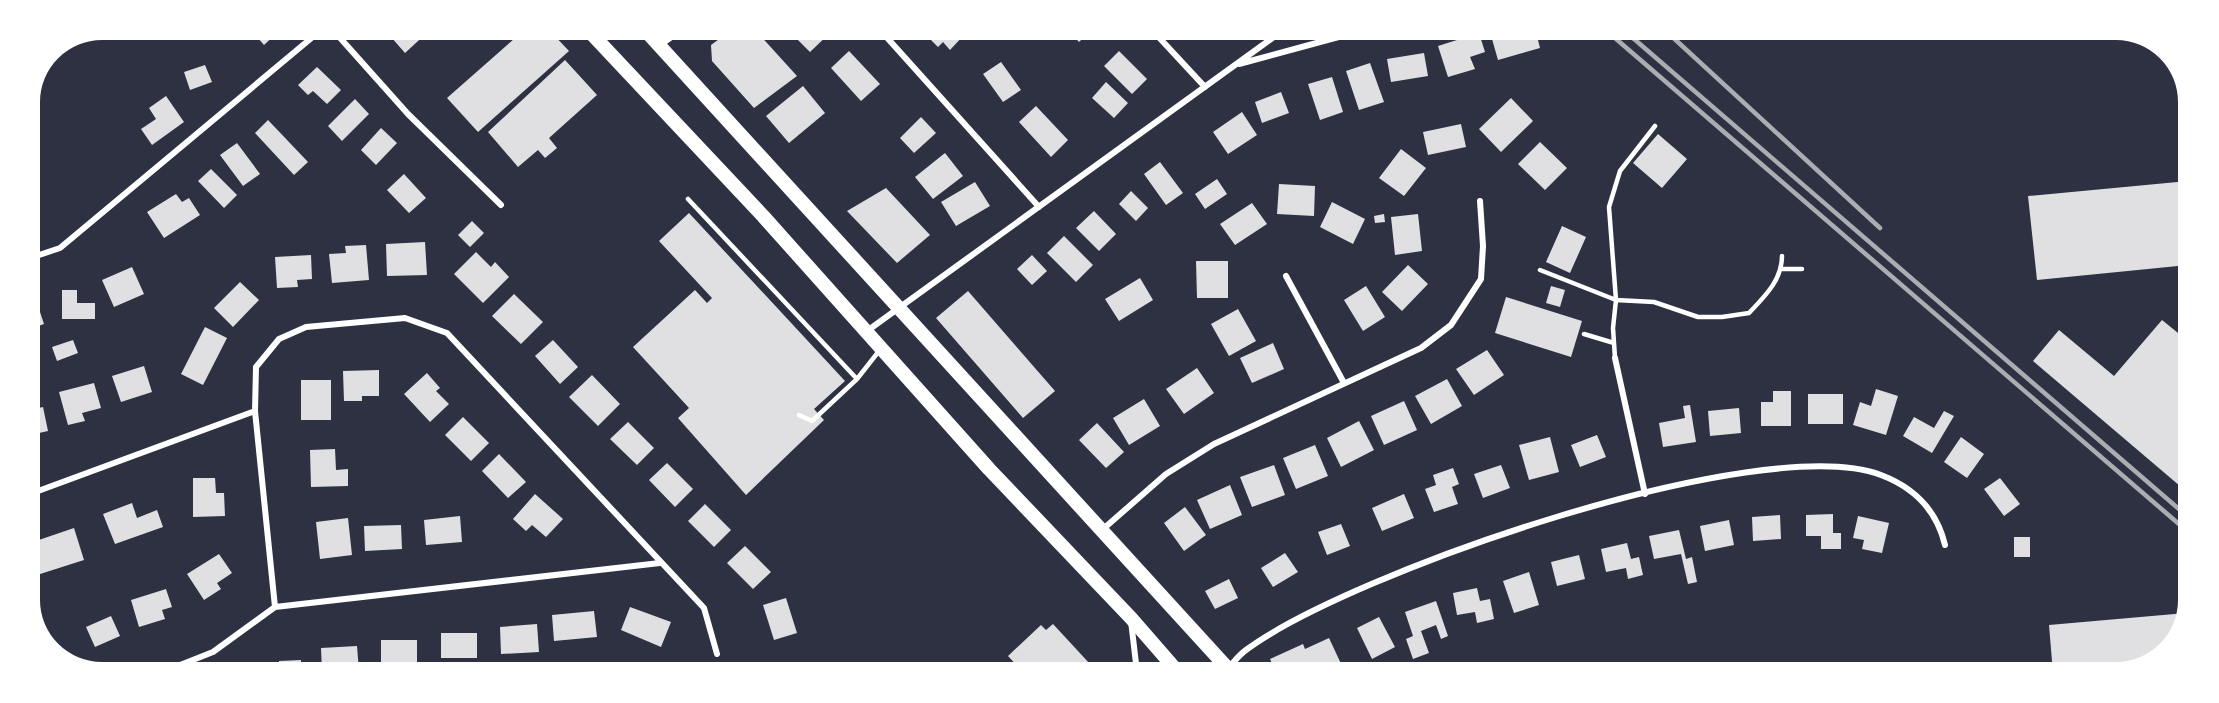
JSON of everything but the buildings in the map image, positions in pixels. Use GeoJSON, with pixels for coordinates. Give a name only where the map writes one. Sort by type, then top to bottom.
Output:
{"type":"FeatureCollection","features":[{"type":"Feature","properties":{"kind":"main road"},"geometry":{"type":"LineString","coordinates":[[597,40],[867,331],[989,470],[1131,618],[1170,663]]}},
{"type":"Feature","properties":{"kind":"main road"},"geometry":{"type":"LineString","coordinates":[[655,40],[1221,663]]}},
{"type":"Feature","properties":{"kind":"street"},"geometry":{"type":"LineString","coordinates":[[40,255],[60,248],[309,40]]}},
{"type":"Feature","properties":{"kind":"street"},"geometry":{"type":"LineString","coordinates":[[342,40],[408,114],[501,205]]}},
{"type":"Feature","properties":{"kind":"street"},"geometry":{"type":"LineString","coordinates":[[660,45],[667,40]]}},
{"type":"Feature","properties":{"kind":"street"},"geometry":{"type":"LineString","coordinates":[[889,40],[1039,207]]}},
{"type":"Feature","properties":{"kind":"street"},"geometry":{"type":"LineString","coordinates":[[1161,40],[1205,87]]}},
{"type":"Feature","properties":{"kind":"street"},"geometry":{"type":"LineString","coordinates":[[867,331],[1271,40]]}},
{"type":"Feature","properties":{"kind":"street"},"geometry":{"type":"LineString","coordinates":[[1235,65],[1327,40]]}},
{"type":"Feature","properties":{"kind":"street"},"geometry":{"type":"LineString","coordinates":[[1102,531],[1166,474],[1214,444],[1420,348],[1451,325],[1481,279],[1483,246],[1480,201]]}},
{"type":"Feature","properties":{"kind":"street"},"geometry":{"type":"LineString","coordinates":[[1286,276],[1344,383]]}},
{"type":"Feature","properties":{"kind":"street"},"geometry":{"type":"LineString","coordinates":[[275,607],[255,411],[256,367],[279,339],[306,327],[405,318],[447,333],[704,608],[717,654]]}},
{"type":"Feature","properties":{"kind":"street"},"geometry":{"type":"LineString","coordinates":[[1615,358],[1645,494]]}},
{"type":"Feature","properties":{"kind":"street"},"geometry":{"type":"LineString","coordinates":[[41,490],[255,411]]}},
{"type":"Feature","properties":{"kind":"street"},"geometry":{"type":"LineString","coordinates":[[1234,663],[1244,651],[1278,629],[1342,597],[1423,562],[1550,519],[1645,494],[1775,469],[1812,467],[1847,469],[1881,475],[1926,503],[1940,524],[1945,545]]}},
{"type":"Feature","properties":{"kind":"street"},"geometry":{"type":"LineString","coordinates":[[184,663],[213,652],[275,607],[660,563]]}},
{"type":"Feature","properties":{"kind":"street"},"geometry":{"type":"LineString","coordinates":[[1131,618],[1136,663]]}},
{"type":"Feature","properties":{"kind":"lane"},"geometry":{"type":"LineString","coordinates":[[1615,358],[1616,300],[1609,207],[1620,171],[1655,126]]}},
{"type":"Feature","properties":{"kind":"lane"},"geometry":{"type":"LineString","coordinates":[[688,199],[857,379]]}},
{"type":"Feature","properties":{"kind":"lane"},"geometry":{"type":"LineString","coordinates":[[1540,270],[1616,300],[1654,302],[1698,317],[1722,317],[1749,313],[1766,296],[1782,269],[1782,256]]}},
{"type":"Feature","properties":{"kind":"lane"},"geometry":{"type":"LineString","coordinates":[[1782,269],[1802,270]]}},
{"type":"Feature","properties":{"kind":"lane"},"geometry":{"type":"LineString","coordinates":[[1584,334],[1614,343]]}},
{"type":"Feature","properties":{"kind":"lane"},"geometry":{"type":"LineString","coordinates":[[800,415],[812,421],[857,379],[882,348]]}},
{"type":"Feature","properties":{"kind":"railway"},"geometry":{"type":"LineString","coordinates":[[1617,40],[2178,523]]}},
{"type":"Feature","properties":{"kind":"railway"},"geometry":{"type":"LineString","coordinates":[[1635,40],[2178,508]]}},
{"type":"Feature","properties":{"kind":"railway"},"geometry":{"type":"LineString","coordinates":[[1676,40],[1880,228]]}}]}
